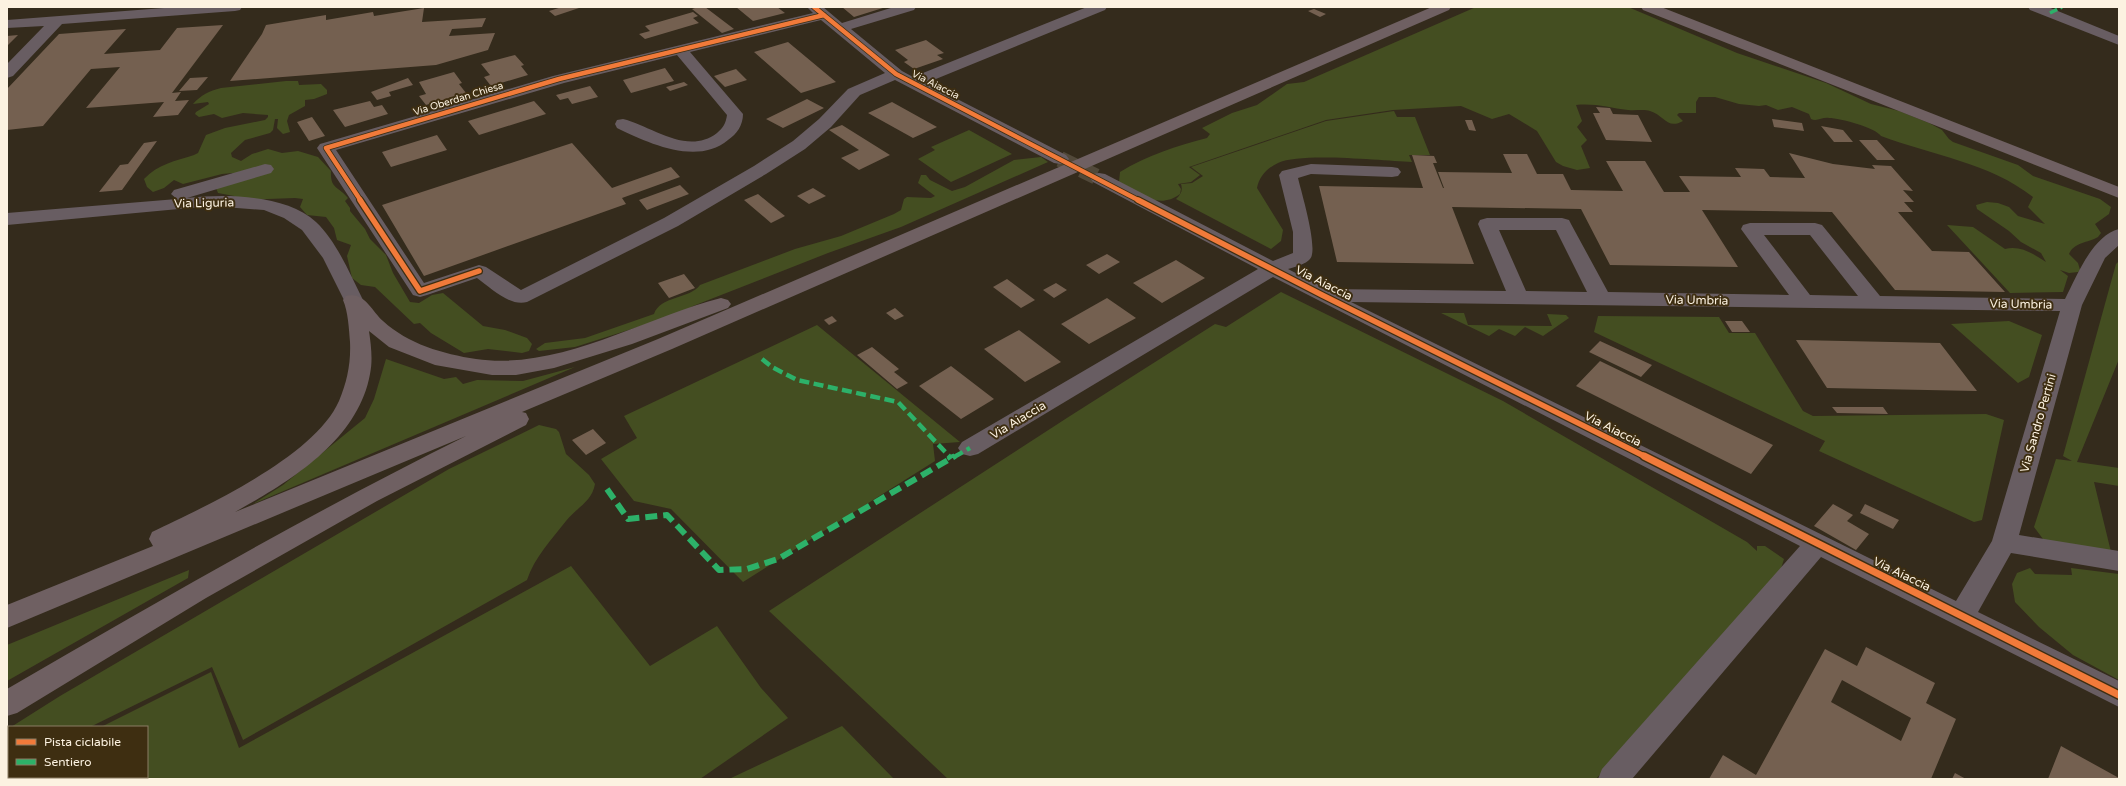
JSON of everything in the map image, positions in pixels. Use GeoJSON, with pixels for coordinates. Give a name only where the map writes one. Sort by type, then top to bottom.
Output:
{"type":"FeatureCollection","features":[{"type":"Feature","properties":{"kind":"highway"},"geometry":{"type":"LineString","coordinates":[[7,616],[665,344],[1444,7]]}},
{"type":"Feature","properties":{"kind":"highway"},"geometry":{"type":"LineString","coordinates":[[1648,7],[2119,193]]}},
{"type":"Feature","properties":{"kind":"highway"},"geometry":{"type":"LineString","coordinates":[[1318,61],[1396,12]]}},
{"type":"Feature","properties":{"kind":"highway"},"geometry":{"type":"LineString","coordinates":[[1880,99],[2119,183]]}},
{"type":"Feature","properties":{"kind":"highway"},"geometry":{"type":"LineString","coordinates":[[353,300],[380,330],[396,342],[409,348],[443,360],[465,364],[516,368],[554,361],[601,347],[788,280],[852,262]]}},
{"type":"Feature","properties":{"kind":"highway"},"geometry":{"type":"LineString","coordinates":[[7,616],[232,503],[276,477],[307,453],[340,418],[351,399],[359,376],[361,333],[353,300]]}},
{"type":"Feature","properties":{"kind":"highway"},"geometry":{"type":"LineString","coordinates":[[7,704],[197,591],[369,495],[665,344]]}},
{"type":"Feature","properties":{"kind":"street"},"geometry":{"type":"LineString","coordinates":[[7,24],[235,7]]}},
{"type":"Feature","properties":{"kind":"street"},"geometry":{"type":"LineString","coordinates":[[840,28],[909,7]]}},
{"type":"Feature","properties":{"kind":"street","name":"Via Aiaccia"},"geometry":{"type":"LineString","coordinates":[[912,83],[1100,7]]}},
{"type":"Feature","properties":{"kind":"street"},"geometry":{"type":"LineString","coordinates":[[2034,7],[2119,42]]}},
{"type":"Feature","properties":{"kind":"street","name":"Via Aiaccia"},"geometry":{"type":"LineString","coordinates":[[819,11],[896,74],[1060,159]]}},
{"type":"Feature","properties":{"kind":"street","name":"Via Oberdan Chiesa"},"geometry":{"type":"LineString","coordinates":[[819,11],[680,49],[559,79],[326,148],[420,291],[479,271],[520,298],[671,222],[799,145],[825,123],[854,92],[896,74]]}},
{"type":"Feature","properties":{"kind":"street"},"geometry":{"type":"LineString","coordinates":[[7,73],[58,20]]}},
{"type":"Feature","properties":{"kind":"street"},"geometry":{"type":"LineString","coordinates":[[622,124],[654,139],[692,146],[712,143],[724,137],[735,121],[735,114],[680,49]]}},
{"type":"Feature","properties":{"kind":"street"},"geometry":{"type":"LineString","coordinates":[[136,207],[264,169]]}},
{"type":"Feature","properties":{"kind":"street"},"geometry":{"type":"LineString","coordinates":[[1272,269],[1303,256],[1302,232],[1288,175],[1311,169],[1392,172]]}},
{"type":"Feature","properties":{"kind":"street","name":"Via Aiaccia"},"geometry":{"type":"LineString","coordinates":[[1099,178],[1322,295],[2119,695]]}},
{"type":"Feature","properties":{"kind":"street","name":"Via Liguria"},"geometry":{"type":"LineString","coordinates":[[7,219],[211,201],[267,205],[291,214],[309,226],[323,244],[345,281],[353,300]]}},
{"type":"Feature","properties":{"kind":"street"},"geometry":{"type":"LineString","coordinates":[[1519,298],[1487,224],[1562,224],[1601,299]]}},
{"type":"Feature","properties":{"kind":"street"},"geometry":{"type":"LineString","coordinates":[[1804,301],[1750,229],[1815,229],[1874,302]]}},
{"type":"Feature","properties":{"kind":"street","name":"Via Sandro Pertini"},"geometry":{"type":"LineString","coordinates":[[1962,615],[2004,542],[2072,305],[2097,254],[2119,235]]}},
{"type":"Feature","properties":{"kind":"street","name":"Via Aiaccia"},"geometry":{"type":"LineString","coordinates":[[970,448],[1272,269]]}},
{"type":"Feature","properties":{"kind":"street","name":"Via Umbria"},"geometry":{"type":"LineString","coordinates":[[1322,295],[2072,305]]}},
{"type":"Feature","properties":{"kind":"street"},"geometry":{"type":"LineString","coordinates":[[2004,542],[2119,561]]}},
{"type":"Feature","properties":{"kind":"street"},"geometry":{"type":"LineString","coordinates":[[1613,779],[1817,544]]}},
{"type":"Feature","properties":{"kind":"green space"},"geometry":{"type":"Polygon","coordinates":[[[1476,7],[1628,7],[1737,53],[1826,83],[1871,104],[1899,111],[1929,123],[1942,130],[1953,142],[2018,165],[2033,176],[2100,199],[2111,207],[2109,214],[2095,224],[2101,233],[2098,237],[2078,245],[2071,250],[2069,254],[2078,263],[2080,270],[2078,272],[2069,273],[2060,270],[2068,276],[2063,292],[2010,293],[1947,225],[1973,227],[2005,249],[2021,249],[2032,253],[2046,262],[2041,253],[2021,242],[2009,231],[1977,209],[1976,205],[1987,202],[1998,203],[2009,207],[2018,216],[2045,224],[2028,207],[2033,197],[2016,185],[1979,168],[1900,143],[1881,136],[1872,130],[1857,124],[1834,118],[1813,120],[1809,114],[1792,107],[1778,110],[1766,105],[1759,106],[1739,104],[1715,97],[1699,97],[1696,102],[1696,113],[1679,113],[1677,115],[1683,121],[1673,124],[1648,110],[1628,110],[1602,106],[1576,105],[1582,121],[1577,127],[1587,140],[1581,146],[1590,168],[1577,170],[1563,166],[1556,162],[1537,131],[1509,114],[1492,119],[1461,106],[1393,110],[1326,120],[1189,167],[1200,175],[1191,182],[1178,184],[1181,189],[1180,194],[1172,199],[1164,201],[1141,195],[1119,182],[1120,172],[1130,166],[1162,152],[1207,138],[1210,134],[1202,128],[1232,113],[1257,105],[1287,84],[1304,82],[1476,7]]]}},
{"type":"Feature","properties":{"kind":"green space"},"geometry":{"type":"Polygon","coordinates":[[[298,81],[299,85],[321,84],[327,90],[327,94],[314,99],[305,100],[305,106],[289,115],[287,121],[290,132],[283,134],[277,128],[278,119],[275,119],[273,130],[270,133],[245,140],[231,153],[232,157],[241,161],[252,154],[268,149],[282,153],[298,151],[318,157],[331,171],[332,181],[335,187],[348,198],[345,201],[350,208],[350,211],[365,229],[370,239],[386,255],[393,273],[410,302],[419,303],[432,295],[443,293],[483,326],[505,330],[527,338],[532,344],[529,351],[522,353],[488,349],[464,353],[431,333],[420,323],[414,324],[375,287],[361,285],[352,278],[347,256],[351,245],[337,240],[334,228],[326,217],[307,215],[300,207],[303,199],[238,200],[234,196],[218,193],[216,188],[233,173],[222,174],[183,184],[174,180],[164,188],[153,192],[147,187],[144,179],[149,174],[161,166],[198,153],[206,135],[225,128],[265,120],[268,117],[268,115],[243,113],[222,118],[214,114],[199,117],[195,114],[196,112],[209,104],[208,102],[193,104],[199,98],[209,92],[221,88],[298,81]]]}},
{"type":"Feature","properties":{"kind":"green space"},"geometry":{"type":"Polygon","coordinates":[[[1394,111],[1397,117],[1415,117],[1430,155],[1409,155],[1412,162],[1305,158],[1289,160],[1274,165],[1267,170],[1257,188],[1283,230],[1281,241],[1271,249],[1176,199],[1182,189],[1181,184],[1192,183],[1203,176],[1191,167],[1326,121],[1394,111]]]}},
{"type":"Feature","properties":{"kind":"green space"},"geometry":{"type":"Polygon","coordinates":[[[969,130],[1012,154],[951,182],[918,159],[935,150],[931,147],[969,130]]]}},
{"type":"Feature","properties":{"kind":"green space"},"geometry":{"type":"Polygon","coordinates":[[[1041,157],[1048,162],[901,227],[828,253],[693,306],[679,314],[575,347],[539,351],[536,349],[545,343],[585,338],[654,314],[657,308],[662,304],[695,290],[700,285],[795,249],[841,236],[894,214],[901,210],[904,199],[907,197],[931,198],[935,196],[918,183],[921,175],[926,175],[930,180],[952,191],[965,187],[1014,160],[1041,157]]]}},
{"type":"Feature","properties":{"kind":"green space"},"geometry":{"type":"Polygon","coordinates":[[[2119,261],[2119,359],[2077,462],[2119,468],[2119,486],[2094,482],[2112,556],[2063,547],[2043,539],[2034,527],[2056,459],[2072,461],[2063,456],[2116,264],[2119,261]]]}},
{"type":"Feature","properties":{"kind":"green space"},"geometry":{"type":"Polygon","coordinates":[[[1281,292],[1503,401],[1747,542],[1757,551],[1757,546],[1765,546],[1784,559],[1779,575],[1596,779],[948,779],[769,611],[1215,324],[1226,327],[1281,292]]]}},
{"type":"Feature","properties":{"kind":"green space"},"geometry":{"type":"Polygon","coordinates":[[[1441,313],[1464,313],[1468,325],[1552,326],[1547,314],[1566,315],[1569,318],[1543,336],[1525,327],[1515,336],[1499,329],[1489,336],[1441,313]]]}},
{"type":"Feature","properties":{"kind":"green space"},"geometry":{"type":"Polygon","coordinates":[[[1598,316],[1719,317],[1729,333],[1755,333],[1803,411],[1813,416],[1986,414],[2004,420],[1982,520],[1974,522],[1819,451],[1825,441],[1594,332],[1598,316]]]}},
{"type":"Feature","properties":{"kind":"green space"},"geometry":{"type":"Polygon","coordinates":[[[2009,321],[2042,335],[2029,377],[2018,383],[1951,324],[2009,321]]]}},
{"type":"Feature","properties":{"kind":"green space"},"geometry":{"type":"Polygon","coordinates":[[[817,325],[960,442],[933,444],[935,461],[743,582],[671,509],[634,501],[601,459],[637,438],[624,416],[817,325]]]}},
{"type":"Feature","properties":{"kind":"green space"},"geometry":{"type":"Polygon","coordinates":[[[386,359],[444,379],[456,377],[463,384],[477,380],[523,381],[575,367],[253,504],[283,485],[365,418],[374,399],[386,359]]]}},
{"type":"Feature","properties":{"kind":"green space"},"geometry":{"type":"Polygon","coordinates":[[[539,425],[556,429],[559,432],[566,454],[589,475],[595,484],[591,496],[570,516],[544,549],[534,564],[527,580],[243,740],[212,667],[92,726],[13,726],[60,696],[449,469],[539,425]]]}},
{"type":"Feature","properties":{"kind":"green space"},"geometry":{"type":"Polygon","coordinates":[[[571,566],[650,666],[717,626],[761,688],[788,718],[700,779],[7,779],[8,774],[8,778],[148,778],[148,726],[103,726],[211,672],[239,748],[571,566]]]}},
{"type":"Feature","properties":{"kind":"green space"},"geometry":{"type":"Polygon","coordinates":[[[2030,568],[2035,574],[2072,575],[2071,568],[2119,574],[2119,680],[2073,655],[2039,627],[2015,602],[2012,584],[2017,573],[2030,568]]]}},
{"type":"Feature","properties":{"kind":"green space"},"geometry":{"type":"Polygon","coordinates":[[[189,570],[188,578],[7,681],[7,645],[189,570]]]}},
{"type":"Feature","properties":{"kind":"green space"},"geometry":{"type":"Polygon","coordinates":[[[842,726],[894,779],[729,779],[842,726]]]}},
{"type":"Feature","properties":{"kind":"building"},"geometry":{"type":"Polygon","coordinates":[[[562,7],[582,7],[555,16],[549,11],[562,7]]]}},
{"type":"Feature","properties":{"kind":"building"},"geometry":{"type":"Polygon","coordinates":[[[705,7],[734,29],[722,33],[692,9],[705,7]]]}},
{"type":"Feature","properties":{"kind":"building"},"geometry":{"type":"Polygon","coordinates":[[[736,7],[777,7],[785,13],[753,21],[736,7]]]}},
{"type":"Feature","properties":{"kind":"building"},"geometry":{"type":"Polygon","coordinates":[[[842,7],[886,7],[854,17],[842,7]]]}},
{"type":"Feature","properties":{"kind":"building"},"geometry":{"type":"Polygon","coordinates":[[[424,8],[422,22],[486,18],[482,27],[452,29],[449,36],[495,33],[488,50],[436,65],[230,81],[262,34],[266,25],[326,15],[326,20],[373,12],[374,16],[424,8]]]}},
{"type":"Feature","properties":{"kind":"building"},"geometry":{"type":"Polygon","coordinates":[[[1314,9],[1326,14],[1320,17],[1308,11],[1314,9]]]}},
{"type":"Feature","properties":{"kind":"building"},"geometry":{"type":"Polygon","coordinates":[[[693,12],[698,16],[693,18],[699,23],[645,39],[639,34],[650,31],[645,26],[693,12]]]}},
{"type":"Feature","properties":{"kind":"building"},"geometry":{"type":"Polygon","coordinates":[[[223,25],[172,93],[181,92],[175,101],[189,100],[178,115],[153,117],[164,102],[86,108],[120,67],[91,69],[43,126],[7,130],[7,89],[59,34],[126,29],[104,54],[160,50],[177,28],[223,25]]]}},
{"type":"Feature","properties":{"kind":"building"},"geometry":{"type":"Polygon","coordinates":[[[18,35],[7,46],[7,36],[18,35]]]}},
{"type":"Feature","properties":{"kind":"building"},"geometry":{"type":"Polygon","coordinates":[[[926,40],[944,53],[937,55],[943,59],[914,69],[904,62],[908,60],[895,50],[926,40]]]}},
{"type":"Feature","properties":{"kind":"building"},"geometry":{"type":"Polygon","coordinates":[[[788,42],[836,82],[801,93],[754,52],[788,42]]]}},
{"type":"Feature","properties":{"kind":"building"},"geometry":{"type":"Polygon","coordinates":[[[515,55],[524,65],[521,66],[528,75],[491,86],[484,77],[490,75],[481,64],[515,55]]]}},
{"type":"Feature","properties":{"kind":"building"},"geometry":{"type":"Polygon","coordinates":[[[665,68],[674,81],[631,93],[623,80],[665,68]]]}},
{"type":"Feature","properties":{"kind":"building"},"geometry":{"type":"Polygon","coordinates":[[[736,69],[747,80],[725,87],[714,76],[736,69]]]}},
{"type":"Feature","properties":{"kind":"building"},"geometry":{"type":"Polygon","coordinates":[[[454,72],[462,83],[459,84],[466,93],[426,105],[419,96],[426,94],[419,82],[454,72]]]}},
{"type":"Feature","properties":{"kind":"building"},"geometry":{"type":"Polygon","coordinates":[[[208,77],[197,90],[179,91],[190,78],[208,77]]]}},
{"type":"Feature","properties":{"kind":"building"},"geometry":{"type":"Polygon","coordinates":[[[408,78],[413,85],[389,92],[391,96],[377,100],[371,92],[408,78]]]}},
{"type":"Feature","properties":{"kind":"building"},"geometry":{"type":"Polygon","coordinates":[[[684,82],[688,85],[670,91],[666,87],[684,82]]]}},
{"type":"Feature","properties":{"kind":"building"},"geometry":{"type":"Polygon","coordinates":[[[590,86],[598,97],[572,104],[568,98],[560,100],[556,95],[590,86]]]}},
{"type":"Feature","properties":{"kind":"building"},"geometry":{"type":"Polygon","coordinates":[[[807,99],[824,108],[783,128],[766,119],[807,99]]]}},
{"type":"Feature","properties":{"kind":"building"},"geometry":{"type":"Polygon","coordinates":[[[370,101],[374,107],[382,105],[388,114],[345,127],[333,110],[370,101]]]}},
{"type":"Feature","properties":{"kind":"building"},"geometry":{"type":"Polygon","coordinates":[[[534,101],[546,114],[479,135],[468,121],[534,101]]]}},
{"type":"Feature","properties":{"kind":"building"},"geometry":{"type":"Polygon","coordinates":[[[892,102],[937,127],[913,138],[868,113],[892,102]]]}},
{"type":"Feature","properties":{"kind":"building"},"geometry":{"type":"Polygon","coordinates":[[[1596,107],[1610,108],[1613,114],[1638,115],[1652,142],[1606,140],[1593,113],[1600,113],[1596,107]]]}},
{"type":"Feature","properties":{"kind":"building"},"geometry":{"type":"Polygon","coordinates":[[[312,117],[325,136],[309,141],[297,122],[312,117]]]}},
{"type":"Feature","properties":{"kind":"building"},"geometry":{"type":"Polygon","coordinates":[[[1772,119],[1802,123],[1804,131],[1774,127],[1772,119]]]}},
{"type":"Feature","properties":{"kind":"building"},"geometry":{"type":"Polygon","coordinates":[[[1465,120],[1472,120],[1476,131],[1469,130],[1465,120]]]}},
{"type":"Feature","properties":{"kind":"building"},"geometry":{"type":"Polygon","coordinates":[[[842,125],[890,155],[859,170],[841,158],[859,150],[829,130],[842,125]]]}},
{"type":"Feature","properties":{"kind":"building"},"geometry":{"type":"Polygon","coordinates":[[[1821,126],[1843,130],[1853,142],[1834,142],[1821,126]]]}},
{"type":"Feature","properties":{"kind":"building"},"geometry":{"type":"Polygon","coordinates":[[[437,135],[447,150],[391,167],[382,152],[437,135]]]}},
{"type":"Feature","properties":{"kind":"building"},"geometry":{"type":"Polygon","coordinates":[[[1859,140],[1877,140],[1895,160],[1877,160],[1859,140]]]}},
{"type":"Feature","properties":{"kind":"building"},"geometry":{"type":"Polygon","coordinates":[[[157,141],[122,190],[99,192],[120,165],[128,164],[144,143],[157,141]]]}},
{"type":"Feature","properties":{"kind":"building"},"geometry":{"type":"Polygon","coordinates":[[[572,143],[612,188],[671,167],[680,177],[622,198],[626,204],[424,276],[382,205],[572,143]]]}},
{"type":"Feature","properties":{"kind":"building"},"geometry":{"type":"Polygon","coordinates":[[[1789,153],[1833,164],[1875,169],[1872,165],[1891,166],[1913,191],[1903,190],[1914,202],[1904,202],[1913,212],[1898,212],[1932,251],[1969,252],[2005,292],[1895,290],[1832,212],[1702,210],[1738,267],[1610,265],[1581,209],[1452,207],[1474,264],[1337,262],[1319,186],[1423,188],[1412,155],[1434,156],[1437,163],[1433,163],[1444,188],[1438,172],[1512,173],[1503,154],[1527,154],[1537,174],[1563,174],[1571,190],[1623,191],[1606,161],[1645,161],[1664,192],[1690,192],[1679,176],[1741,177],[1735,168],[1764,169],[1770,177],[1805,178],[1789,153]]]}},
{"type":"Feature","properties":{"kind":"building"},"geometry":{"type":"Polygon","coordinates":[[[680,185],[689,194],[647,210],[639,200],[680,185]]]}},
{"type":"Feature","properties":{"kind":"building"},"geometry":{"type":"Polygon","coordinates":[[[813,188],[826,196],[809,204],[797,196],[813,188]]]}},
{"type":"Feature","properties":{"kind":"building"},"geometry":{"type":"Polygon","coordinates":[[[758,194],[785,216],[771,223],[744,200],[758,194]]]}},
{"type":"Feature","properties":{"kind":"building"},"geometry":{"type":"Polygon","coordinates":[[[1107,254],[1120,262],[1099,274],[1086,265],[1107,254]]]}},
{"type":"Feature","properties":{"kind":"building"},"geometry":{"type":"Polygon","coordinates":[[[1176,260],[1205,278],[1162,303],[1133,283],[1176,260]]]}},
{"type":"Feature","properties":{"kind":"building"},"geometry":{"type":"Polygon","coordinates":[[[684,274],[695,288],[669,298],[658,283],[684,274]]]}},
{"type":"Feature","properties":{"kind":"building"},"geometry":{"type":"Polygon","coordinates":[[[1007,279],[1035,300],[1021,308],[993,287],[1007,279]]]}},
{"type":"Feature","properties":{"kind":"building"},"geometry":{"type":"Polygon","coordinates":[[[1056,283],[1067,290],[1054,298],[1043,290],[1056,283]]]}},
{"type":"Feature","properties":{"kind":"building"},"geometry":{"type":"Polygon","coordinates":[[[1107,298],[1136,318],[1089,344],[1061,324],[1107,298]]]}},
{"type":"Feature","properties":{"kind":"building"},"geometry":{"type":"Polygon","coordinates":[[[895,308],[904,316],[895,320],[886,313],[895,308]]]}},
{"type":"Feature","properties":{"kind":"building"},"geometry":{"type":"Polygon","coordinates":[[[832,316],[837,321],[829,325],[824,320],[832,316]]]}},
{"type":"Feature","properties":{"kind":"building"},"geometry":{"type":"Polygon","coordinates":[[[1725,321],[1742,321],[1750,332],[1732,332],[1725,321]]]}},
{"type":"Feature","properties":{"kind":"building"},"geometry":{"type":"Polygon","coordinates":[[[1019,330],[1061,362],[1025,382],[984,349],[1019,330]]]}},
{"type":"Feature","properties":{"kind":"building"},"geometry":{"type":"Polygon","coordinates":[[[1796,340],[1940,343],[1977,391],[1827,388],[1796,340]]]}},
{"type":"Feature","properties":{"kind":"building"},"geometry":{"type":"Polygon","coordinates":[[[1600,341],[1652,365],[1641,377],[1589,352],[1600,341]]]}},
{"type":"Feature","properties":{"kind":"building"},"geometry":{"type":"Polygon","coordinates":[[[872,347],[899,369],[894,372],[908,383],[897,389],[857,355],[872,347]]]}},
{"type":"Feature","properties":{"kind":"building"},"geometry":{"type":"Polygon","coordinates":[[[1600,361],[1773,445],[1751,474],[1576,386],[1600,361]]]}},
{"type":"Feature","properties":{"kind":"building"},"geometry":{"type":"Polygon","coordinates":[[[951,366],[994,399],[961,419],[919,386],[951,366]]]}},
{"type":"Feature","properties":{"kind":"building"},"geometry":{"type":"Polygon","coordinates":[[[1832,407],[1883,407],[1888,414],[1837,413],[1832,407]]]}},
{"type":"Feature","properties":{"kind":"building"},"geometry":{"type":"Polygon","coordinates":[[[593,429],[606,443],[586,455],[572,440],[593,429]]]}},
{"type":"Feature","properties":{"kind":"building"},"geometry":{"type":"Polygon","coordinates":[[[1833,504],[1853,515],[1847,521],[1869,534],[1856,550],[1814,526],[1833,504]]]}},
{"type":"Feature","properties":{"kind":"building"},"geometry":{"type":"Polygon","coordinates":[[[1865,504],[1899,520],[1893,529],[1860,513],[1865,504]]]}},
{"type":"Feature","properties":{"kind":"building"},"geometry":{"type":"Polygon","coordinates":[[[1866,647],[1935,683],[1926,703],[1956,719],[1931,779],[1709,779],[1723,755],[1756,775],[1825,649],[1857,666],[1866,647]],[[1842,680],[1831,702],[1901,741],[1911,718],[1842,680]]]}},
{"type":"Feature","properties":{"kind":"building"},"geometry":{"type":"Polygon","coordinates":[[[2061,746],[2119,778],[2119,779],[2048,779],[2061,746]]]}},
{"type":"Feature","properties":{"kind":"building"},"geometry":{"type":"Polygon","coordinates":[[[1955,773],[1966,779],[1952,779],[1955,773]]]}},
{"type":"Feature","properties":{"kind":"tunnel"},"geometry":{"type":"LineString","coordinates":[[1060,159],[1099,178]]}},
{"type":"Feature","properties":{"kind":"marked path"},"geometry":{"type":"LineString","coordinates":[[2050,13],[2062,7]]}},
{"type":"Feature","properties":{"kind":"marked path"},"geometry":{"type":"LineString","coordinates":[[762,359],[772,367],[797,380],[898,402],[951,459]]}},
{"type":"Feature","properties":{"kind":"marked path"},"geometry":{"type":"LineString","coordinates":[[607,489],[628,519],[667,515],[719,570],[747,569],[778,559],[970,448]]}},
{"type":"Feature","properties":{"kind":"cycle path"},"geometry":{"type":"LineString","coordinates":[[814,7],[896,74],[912,83],[1322,295],[2119,695]]}},
{"type":"Feature","properties":{"kind":"cycle path"},"geometry":{"type":"LineString","coordinates":[[479,271],[420,291],[326,148],[559,79],[824,15]]}}]}
